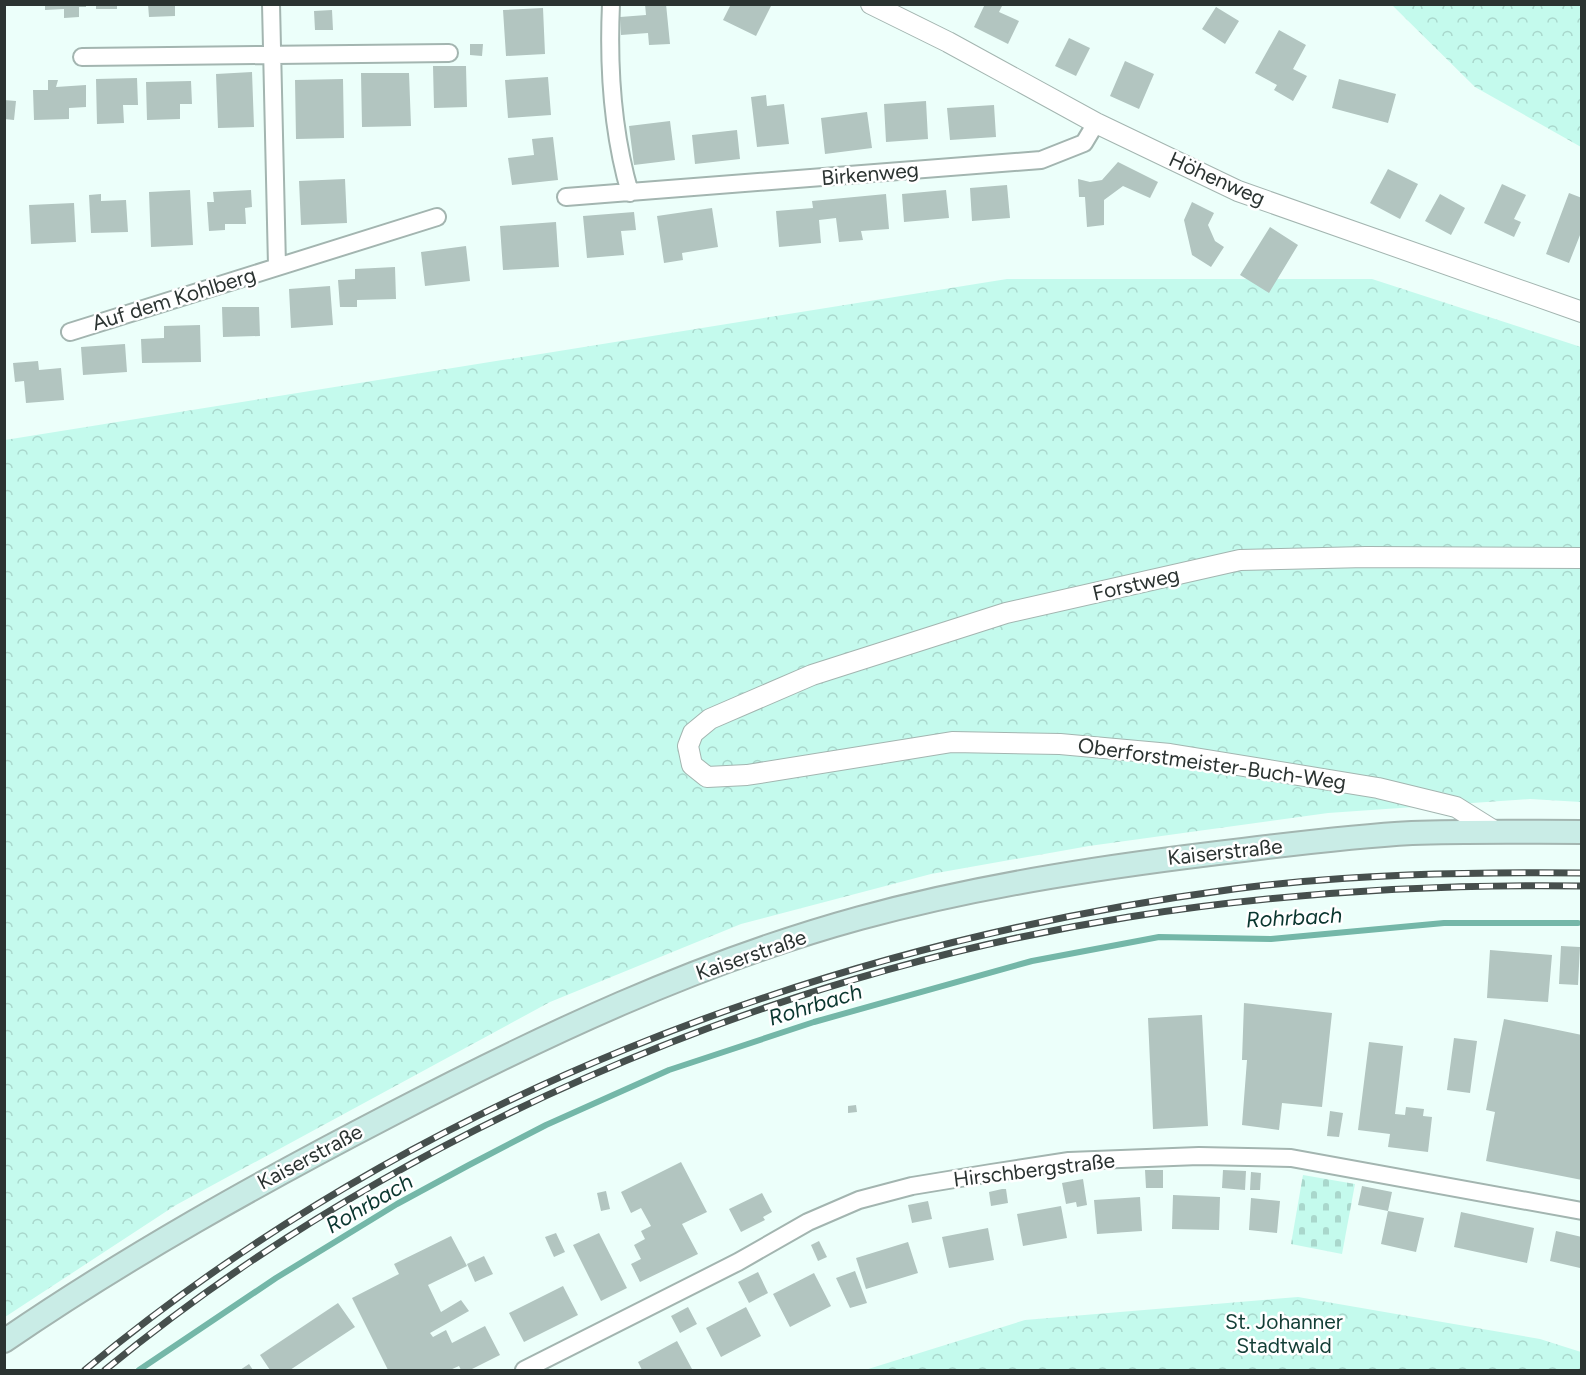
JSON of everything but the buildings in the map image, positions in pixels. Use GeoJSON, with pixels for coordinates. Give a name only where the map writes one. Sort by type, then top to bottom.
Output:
{"type":"FeatureCollection","features":[{"type":"Feature","properties":{"kind":"main road","name":"Kaiserstraße"},"geometry":{"type":"LineString","coordinates":[[4,1341],[51,1309],[187,1225],[317,1152],[567,1027],[713,966],[860,918],[1016,883],[1109,867],[1255,848],[1409,833],[1581,832]]}},
{"type":"Feature","properties":{"kind":"street","name":"Auf dem Kohlberg"},"geometry":{"type":"LineString","coordinates":[[271,4],[278,266]]}},
{"type":"Feature","properties":{"kind":"street"},"geometry":{"type":"LineString","coordinates":[[611,4],[608,62],[618,153],[630,193]]}},
{"type":"Feature","properties":{"kind":"street","name":"Höhenweg"},"geometry":{"type":"LineString","coordinates":[[871,4],[948,42],[1096,123],[1238,191],[1581,312]]}},
{"type":"Feature","properties":{"kind":"street"},"geometry":{"type":"LineString","coordinates":[[82,57],[449,53]]}},
{"type":"Feature","properties":{"kind":"street","name":"Birkenweg"},"geometry":{"type":"LineString","coordinates":[[566,196],[630,193],[1041,160],[1084,143],[1096,123]]}},
{"type":"Feature","properties":{"kind":"street","name":"Auf dem Kohlberg"},"geometry":{"type":"LineString","coordinates":[[70,332],[437,217]]}},
{"type":"Feature","properties":{"kind":"street","name":"Forstweg"},"geometry":{"type":"LineString","coordinates":[[710,719],[812,675],[1006,614],[1240,560],[1366,557],[1581,558]]}},
{"type":"Feature","properties":{"kind":"street","name":"Oberforstmeister-Buch-Weg"},"geometry":{"type":"LineString","coordinates":[[710,719],[693,733],[688,746],[692,765],[707,777],[747,775],[952,742],[1060,744],[1170,754],[1378,788],[1456,807],[1496,832]]}},
{"type":"Feature","properties":{"kind":"street","name":"Hirschbergstraße"},"geometry":{"type":"LineString","coordinates":[[524,1371],[738,1262],[807,1222],[859,1200],[912,1186],[1013,1169],[1069,1161],[1199,1156],[1291,1158],[1581,1211]]}},
{"type":"Feature","properties":{"kind":"green space"},"geometry":{"type":"Polygon","coordinates":[[[1392,5],[1581,5],[1581,147],[1475,87],[1392,5]]]}},
{"type":"Feature","properties":{"kind":"green space"},"geometry":{"type":"Polygon","coordinates":[[[1007,279],[1372,279],[1581,347],[1581,802],[1530,799],[1328,813],[1089,846],[931,874],[741,924],[550,1002],[176,1205],[5,1317],[5,440],[1007,279]]]}},
{"type":"Feature","properties":{"kind":"green space"},"geometry":{"type":"Polygon","coordinates":[[[1303,1175],[1355,1184],[1342,1254],[1291,1244],[1303,1175]]]}},
{"type":"Feature","properties":{"kind":"green space","name":"St. Johanner Stadtwald"},"geometry":{"type":"Polygon","coordinates":[[[1298,1297],[1540,1339],[1581,1352],[1581,1370],[865,1370],[1025,1320],[1298,1297]]]}},
{"type":"Feature","properties":{"kind":"waterway","name":"Rohrbach"},"geometry":{"type":"LineString","coordinates":[[139,1370],[276,1278],[397,1204],[546,1125],[669,1070],[814,1022],[1032,961],[1159,937],[1271,939],[1444,923],[1578,923]]}},
{"type":"Feature","properties":{"kind":"railway"},"geometry":{"type":"LineString","coordinates":[[85,1370],[211,1274],[343,1189],[482,1114],[625,1049],[773,995],[925,950],[1079,915],[1234,889],[1321,880],[1408,875],[1582,873]]}},
{"type":"Feature","properties":{"kind":"railway"},"geometry":{"type":"LineString","coordinates":[[105,1370],[216,1285],[334,1208],[458,1139],[587,1077],[720,1024],[855,979],[992,943],[1129,917],[1185,909],[1354,892],[1468,887],[1582,886]]}}]}
